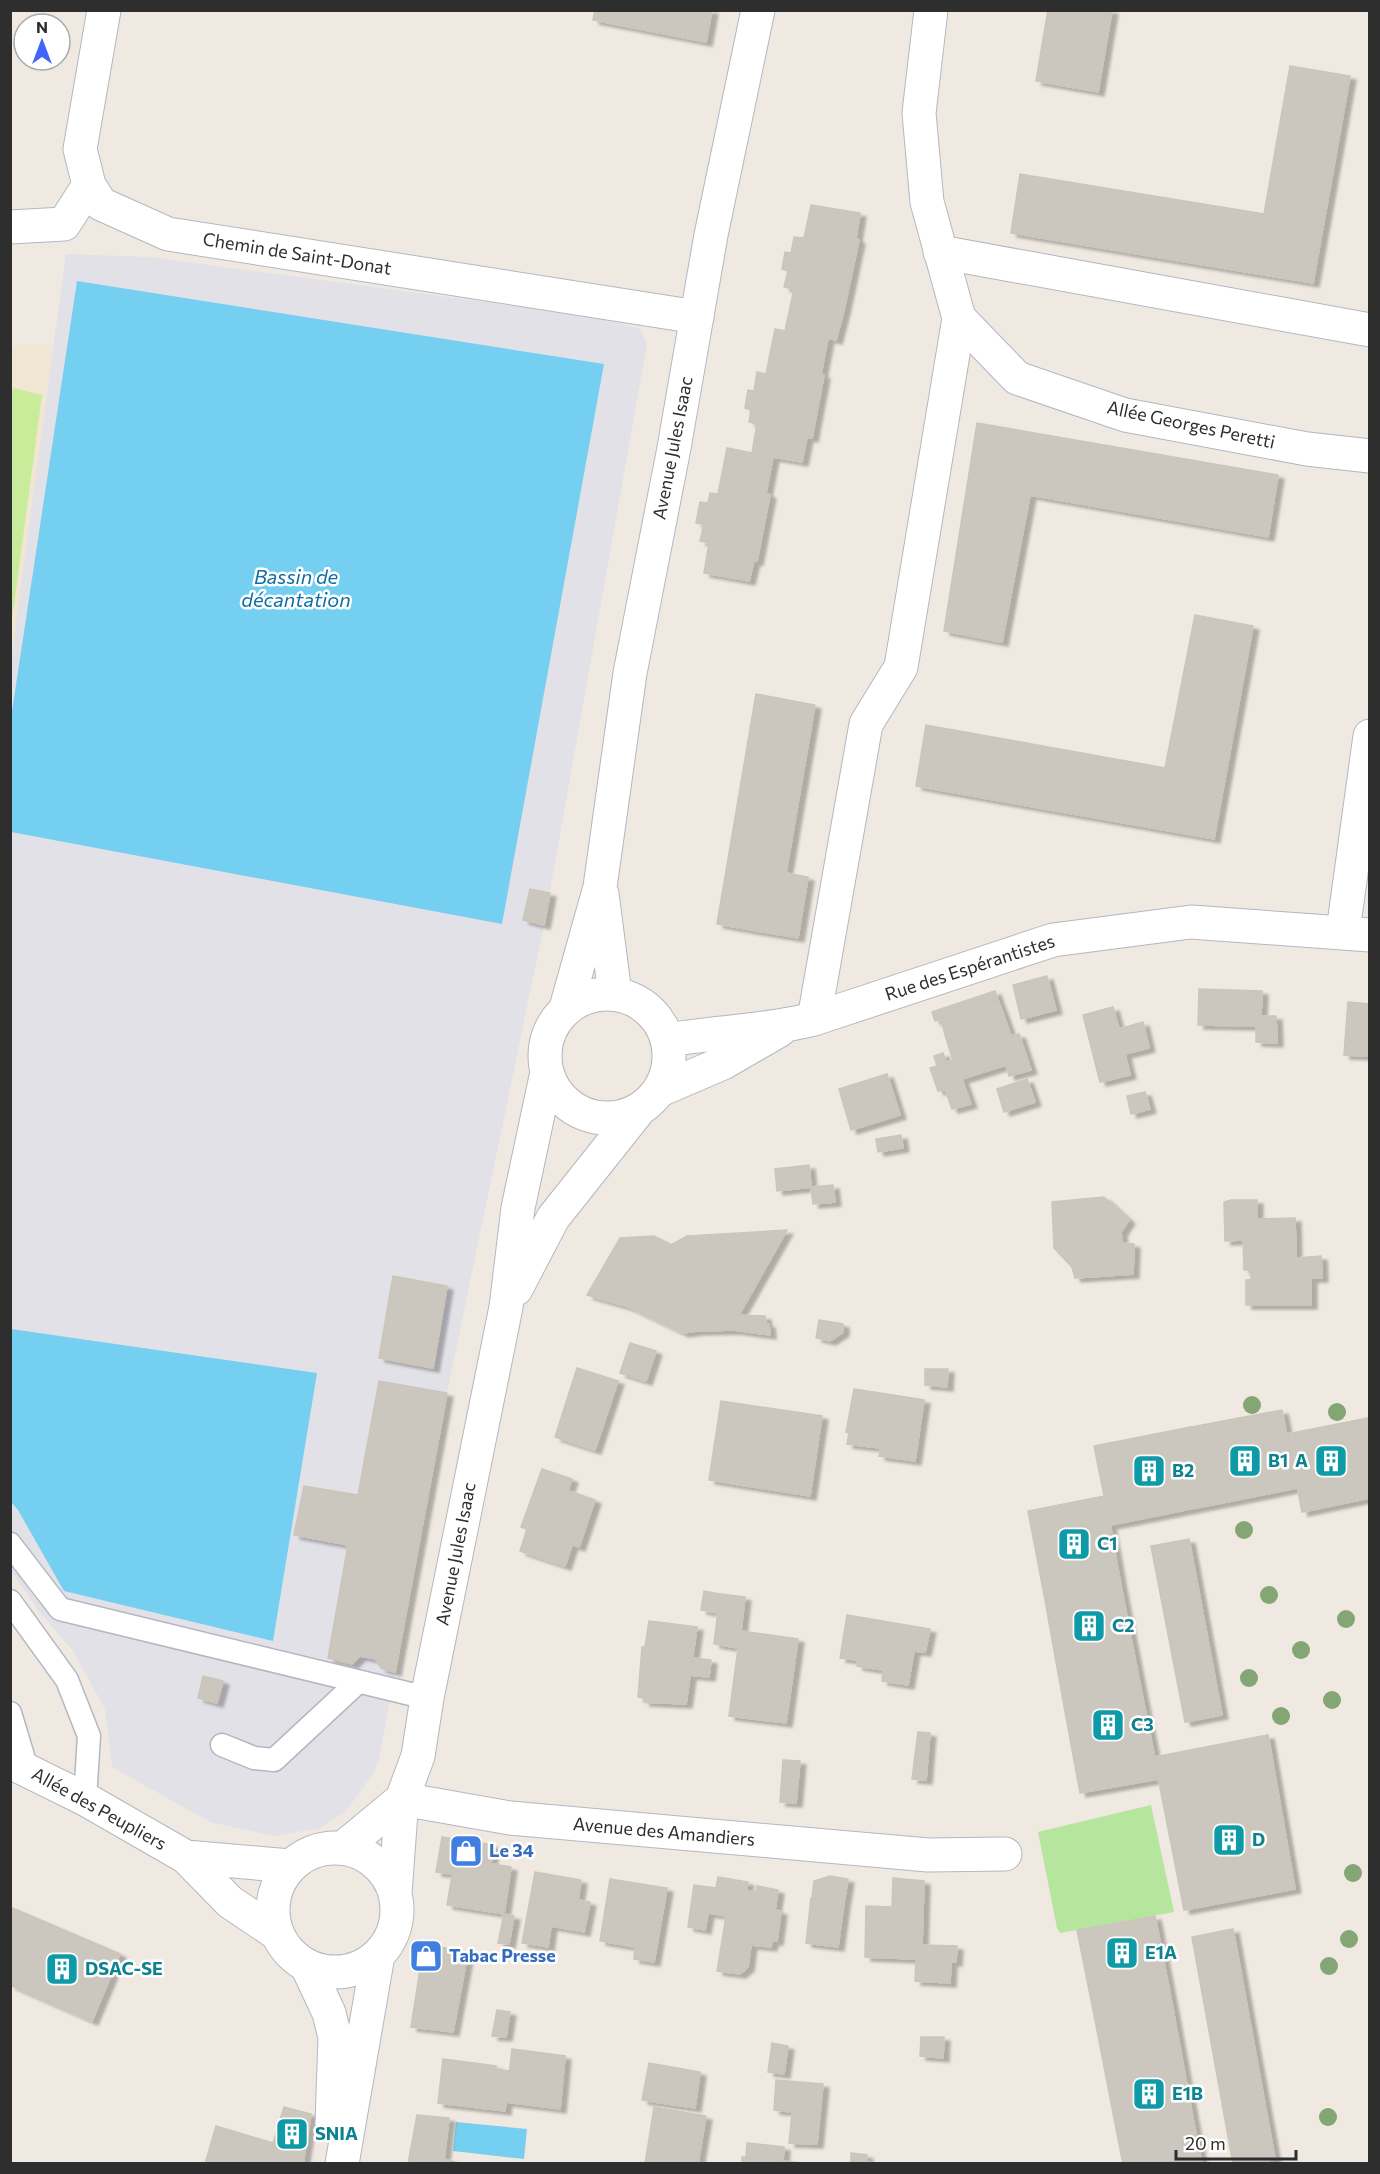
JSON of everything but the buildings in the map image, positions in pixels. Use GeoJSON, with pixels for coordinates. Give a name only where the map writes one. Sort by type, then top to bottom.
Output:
{"type":"FeatureCollection","features":[{"type":"Feature","properties":{"kind":"street","name":"Chemin de Saint-Donat"},"geometry":{"type":"LineString","coordinates":[[104,10],[80,149],[89,185],[101,204],[168,234],[697,317]]}},
{"type":"Feature","properties":{"kind":"street","name":"Avenue Jules Isaac"},"geometry":{"type":"LineString","coordinates":[[566,1008],[600,887],[630,673],[711,235],[758,10]]}},
{"type":"Feature","properties":{"kind":"street","name":"Allée Georges Peretti"},"geometry":{"type":"LineString","coordinates":[[931,10],[919,113],[927,202],[959,318],[1017,378],[1125,415],[1307,449],[1370,456]]}},
{"type":"Feature","properties":{"kind":"street"},"geometry":{"type":"LineString","coordinates":[[10,227],[64,224],[89,185]]}},
{"type":"Feature","properties":{"kind":"street"},"geometry":{"type":"LineString","coordinates":[[940,252],[1370,330]]}},
{"type":"Feature","properties":{"kind":"street"},"geometry":{"type":"LineString","coordinates":[[802,1022],[866,724],[900,667],[959,318]]}},
{"type":"Feature","properties":{"kind":"street"},"geometry":{"type":"LineString","coordinates":[[1356,933],[1370,736]]}},
{"type":"Feature","properties":{"kind":"street","name":"Avenue Jules Isaac"},"geometry":{"type":"LineString","coordinates":[[600,887],[607,919],[615,994]]}},
{"type":"Feature","properties":{"kind":"street","name":"Rue des Espérantistes"},"geometry":{"type":"LineString","coordinates":[[649,1100],[802,1022],[1053,940],[1191,922],[1356,933]]}},
{"type":"Feature","properties":{"kind":"street"},"geometry":{"type":"LineString","coordinates":[[597,994],[615,994],[633,999],[648,1008],[660,1022],[668,1040],[670,1057],[668,1074],[649,1100],[624,1116],[604,1118],[585,1114],[568,1105],[554,1090],[544,1055],[547,1038],[554,1022],[566,1008],[581,999],[597,994]]}},
{"type":"Feature","properties":{"kind":"street","name":"Rue des Espérantistes"},"geometry":{"type":"LineString","coordinates":[[668,1040],[721,1031],[802,1022]]}},
{"type":"Feature","properties":{"kind":"street","name":"Avenue Jules Isaac"},"geometry":{"type":"LineString","coordinates":[[395,1893],[402,1799],[418,1756],[427,1698],[506,1308],[518,1208],[547,1072]]}},
{"type":"Feature","properties":{"kind":"street","name":"Avenue Jules Isaac"},"geometry":{"type":"LineString","coordinates":[[506,1308],[553,1218],[649,1100]]}},
{"type":"Feature","properties":{"kind":"street","name":"Allée des Peupliers"},"geometry":{"type":"LineString","coordinates":[[19,1766],[85,1799],[186,1857],[230,1902],[276,1933]]}},
{"type":"Feature","properties":{"kind":"street","name":"Avenue Jules Isaac"},"geometry":{"type":"LineString","coordinates":[[343,1848],[402,1799]]}},
{"type":"Feature","properties":{"kind":"street","name":"Avenue des Amandiers"},"geometry":{"type":"LineString","coordinates":[[402,1799],[510,1818],[928,1855],[1005,1854]]}},
{"type":"Feature","properties":{"kind":"street"},"geometry":{"type":"LineString","coordinates":[[324,1848],[343,1848],[366,1856],[384,1872],[395,1893],[397,1915],[391,1937],[378,1955],[362,1966],[344,1971],[325,1971],[307,1966],[288,1952],[276,1933],[272,1910],[277,1886],[290,1866],[305,1854],[324,1848]]}},
{"type":"Feature","properties":{"kind":"street","name":"Allée des Peupliers"},"geometry":{"type":"LineString","coordinates":[[186,1857],[290,1866]]}},
{"type":"Feature","properties":{"kind":"street"},"geometry":{"type":"LineString","coordinates":[[342,2163],[378,1955]]}},
{"type":"Feature","properties":{"kind":"street"},"geometry":{"type":"LineString","coordinates":[[307,1966],[329,2013],[335,2037],[336,2060],[328,2163]]}},
{"type":"Feature","properties":{"kind":"lane"},"geometry":{"type":"LineString","coordinates":[[10,1544],[60,1609],[427,1698]]}},
{"type":"Feature","properties":{"kind":"lane"},"geometry":{"type":"LineString","coordinates":[[10,1600],[67,1680],[89,1736],[85,1799]]}},
{"type":"Feature","properties":{"kind":"lane"},"geometry":{"type":"LineString","coordinates":[[222,1745],[254,1758],[274,1760],[358,1682]]}},
{"type":"Feature","properties":{"kind":"lane"},"geometry":{"type":"LineString","coordinates":[[10,1713],[19,1766]]}},
{"type":"Feature","properties":{"kind":"shaded area"},"geometry":{"type":"Polygon","coordinates":[[[66,254],[150,257],[598,317],[640,329],[647,344],[544,925],[447,1393],[379,1759],[373,1774],[346,1811],[320,1828],[274,1836],[210,1822],[112,1767],[105,1709],[73,1651],[40,1613],[11,1571],[10,663],[66,254]]]}},
{"type":"Feature","properties":{"kind":"shaded area"},"geometry":{"type":"Polygon","coordinates":[[[18,344],[53,345],[11,663],[11,351],[18,344]]]}},
{"type":"Feature","properties":{"kind":"green space"},"geometry":{"type":"Polygon","coordinates":[[[13,388],[42,395],[11,627],[10,405],[13,388]]]}},
{"type":"Feature","properties":{"kind":"green space"},"geometry":{"type":"Polygon","coordinates":[[[1151,1805],[1174,1912],[1060,1933],[1057,1928],[1038,1832],[1151,1805]]]}},
{"type":"Feature","properties":{"kind":"water","name":"Bassin de décantation"},"geometry":{"type":"Polygon","coordinates":[[[77,281],[604,364],[502,924],[11,832],[11,718],[77,281]]]}},
{"type":"Feature","properties":{"kind":"water"},"geometry":{"type":"Polygon","coordinates":[[[11,1329],[317,1373],[273,1641],[64,1591],[18,1510],[11,1502],[11,1329]]]}},
{"type":"Feature","properties":{"kind":"water"},"geometry":{"type":"Polygon","coordinates":[[[456,2122],[527,2129],[524,2159],[453,2151],[456,2122]]]}},
{"type":"Feature","properties":{"kind":"place","name":"B1"},"geometry":{"type":"Point","coordinates":[1245,1461]}},
{"type":"Feature","properties":{"kind":"place","name":"A"},"geometry":{"type":"Point","coordinates":[1331,1461]}},
{"type":"Feature","properties":{"kind":"place","name":"B2"},"geometry":{"type":"Point","coordinates":[1149,1471]}},
{"type":"Feature","properties":{"kind":"place","name":"C1"},"geometry":{"type":"Point","coordinates":[1074,1544]}},
{"type":"Feature","properties":{"kind":"place","name":"C2"},"geometry":{"type":"Point","coordinates":[1089,1626]}},
{"type":"Feature","properties":{"kind":"place","name":"C3"},"geometry":{"type":"Point","coordinates":[1108,1725]}},
{"type":"Feature","properties":{"kind":"place","name":"D"},"geometry":{"type":"Point","coordinates":[1229,1840]}},
{"type":"Feature","properties":{"kind":"place","name":"Le 34"},"geometry":{"type":"Point","coordinates":[466,1851]}},
{"type":"Feature","properties":{"kind":"place","name":"E1A"},"geometry":{"type":"Point","coordinates":[1122,1953]}},
{"type":"Feature","properties":{"kind":"place","name":"Tabac Presse"},"geometry":{"type":"Point","coordinates":[426,1956]}},
{"type":"Feature","properties":{"kind":"place","name":"DSAC-SE"},"geometry":{"type":"Point","coordinates":[62,1969]}},
{"type":"Feature","properties":{"kind":"place","name":"E1B"},"geometry":{"type":"Point","coordinates":[1149,2094]}},
{"type":"Feature","properties":{"kind":"place","name":"SNIA"},"geometry":{"type":"Point","coordinates":[292,2134]}}]}
